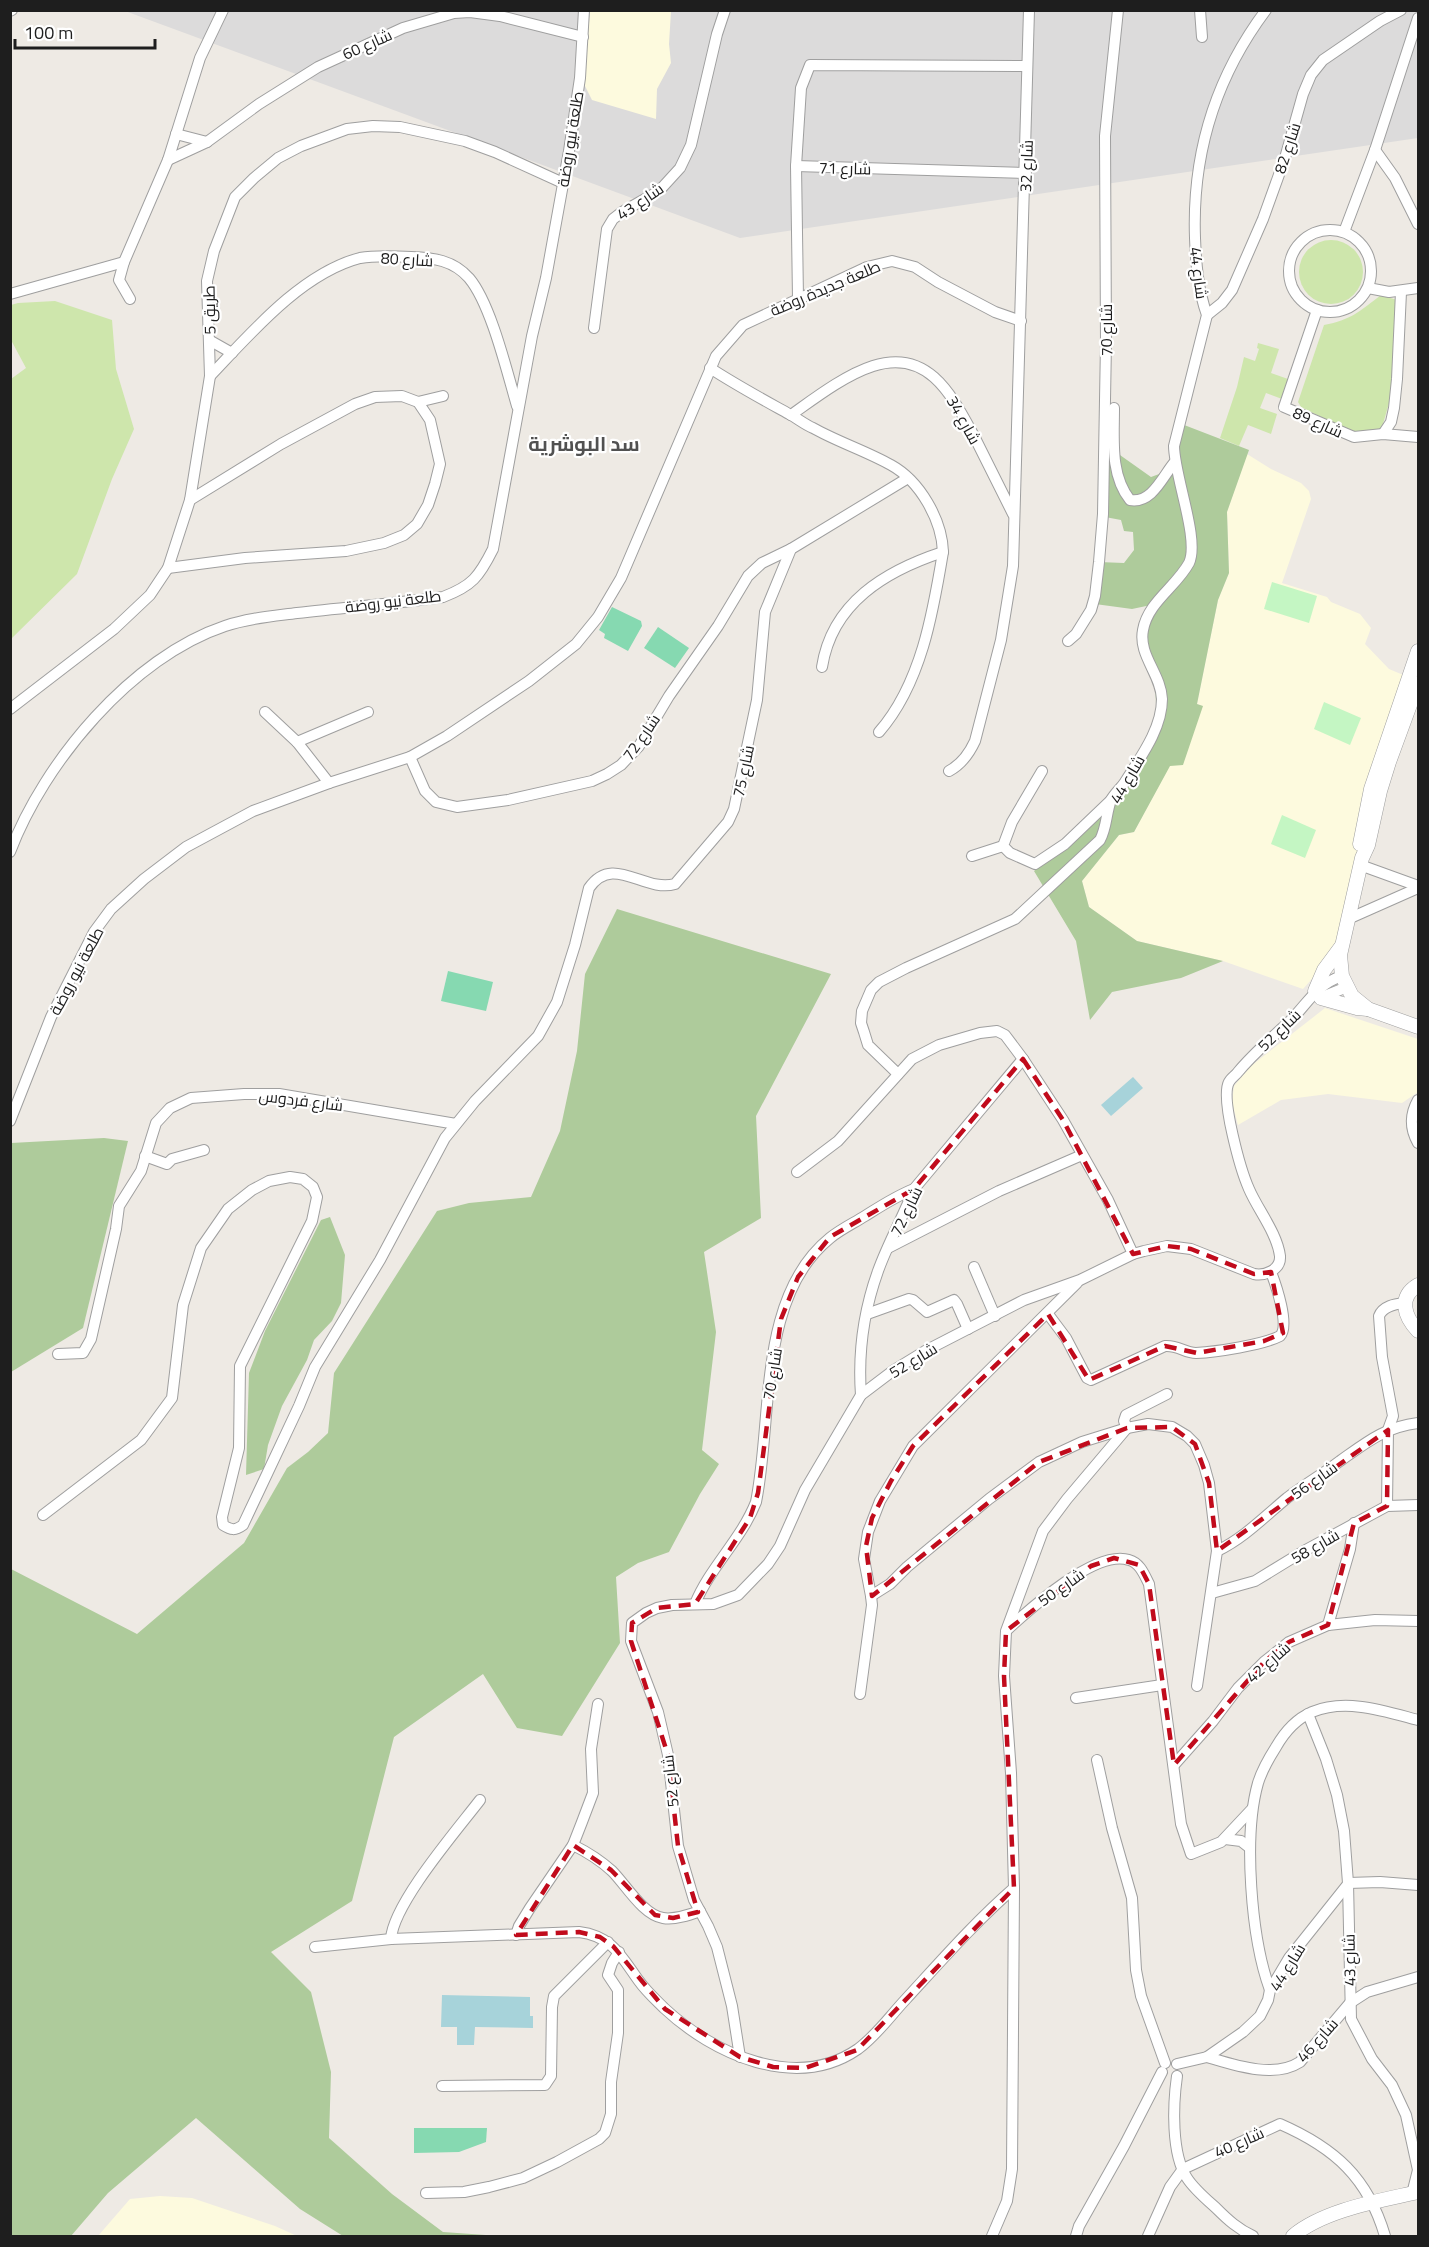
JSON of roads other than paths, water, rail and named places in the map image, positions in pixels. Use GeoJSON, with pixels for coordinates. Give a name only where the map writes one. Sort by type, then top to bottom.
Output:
{"type":"FeatureCollection","features":[{"type":"Feature","properties":{"kind":"street"},"geometry":{"type":"LineString","coordinates":[[130,299],[119,280],[124,262],[168,160],[200,58],[223,10]]}},
{"type":"Feature","properties":{"kind":"street","name":"طلعة نيو روضة"},"geometry":{"type":"LineString","coordinates":[[10,852],[16,836],[49,777],[94,718],[119,691],[175,650],[227,625],[282,615],[443,597],[462,590],[474,581],[493,549],[532,336],[546,278],[580,78],[584,10]]}},
{"type":"Feature","properties":{"kind":"street","name":"شارع 43"},"geometry":{"type":"LineString","coordinates":[[594,328],[607,229],[613,219],[622,212],[659,191],[680,168],[687,156],[725,10]]}},
{"type":"Feature","properties":{"kind":"street","name":"شارع 32"},"geometry":{"type":"LineString","coordinates":[[1021,321],[1029,10]]}},
{"type":"Feature","properties":{"kind":"street","name":"شارع 70"},"geometry":{"type":"LineString","coordinates":[[1068,641],[1081,627],[1091,610],[1099,562],[1106,343],[1105,136],[1119,10]]}},
{"type":"Feature","properties":{"kind":"street"},"geometry":{"type":"LineString","coordinates":[[1200,10],[1202,37]]}},
{"type":"Feature","properties":{"kind":"street","name":"شارع 44"},"geometry":{"type":"LineString","coordinates":[[898,1074],[868,1045],[861,1023],[862,1011],[871,990],[879,982],[906,968],[1015,919],[1100,840],[1106,829],[1112,800],[1152,736],[1160,711],[1161,690],[1142,637],[1146,620],[1159,599],[1189,562],[1191,552],[1190,528],[1174,463],[1176,433],[1207,315],[1198,275],[1194,227],[1196,179],[1201,144],[1220,90],[1239,53],[1266,10]]}},
{"type":"Feature","properties":{"kind":"street","name":"شارع 82"},"geometry":{"type":"LineString","coordinates":[[1207,315],[1226,299],[1232,290],[1263,219],[1311,75],[1323,60],[1380,21],[1401,10]]}},
{"type":"Feature","properties":{"kind":"street","name":"شارع 60"},"geometry":{"type":"LineString","coordinates":[[168,160],[207,142],[259,104],[318,67],[403,28],[454,13],[484,12],[583,37]]}},
{"type":"Feature","properties":{"kind":"street"},"geometry":{"type":"LineString","coordinates":[[1344,232],[1375,150],[1419,18]]}},
{"type":"Feature","properties":{"kind":"street"},"geometry":{"type":"LineString","coordinates":[[796,166],[801,88],[810,65],[1027,66]]}},
{"type":"Feature","properties":{"kind":"street","name":"طريق 5"},"geometry":{"type":"LineString","coordinates":[[10,709],[114,629],[150,595],[168,568],[190,500],[210,375],[207,281],[214,251],[235,197],[254,178],[278,158],[301,147],[347,129],[374,126],[400,127],[465,141],[563,183]]}},
{"type":"Feature","properties":{"kind":"street"},"geometry":{"type":"LineString","coordinates":[[176,134],[207,142]]}},
{"type":"Feature","properties":{"kind":"street"},"geometry":{"type":"LineString","coordinates":[[1375,150],[1395,178],[1419,224]]}},
{"type":"Feature","properties":{"kind":"street","name":"شارع 71"},"geometry":{"type":"LineString","coordinates":[[798,298],[796,166],[1026,173]]}},
{"type":"Feature","properties":{"kind":"street"},"geometry":{"type":"LineString","coordinates":[[1328,230],[1344,232],[1359,241],[1368,255],[1371,272],[1368,288],[1357,302],[1342,310],[1334,312],[1317,310],[1302,301],[1292,287],[1289,270],[1293,253],[1311,234],[1328,230]]}},
{"type":"Feature","properties":{"kind":"street","name":"شارع 80"},"geometry":{"type":"LineString","coordinates":[[210,375],[286,299],[300,288],[331,270],[368,258],[400,256],[449,262],[458,267],[470,280],[483,300],[519,409]]}},
{"type":"Feature","properties":{"kind":"street","name":"طلعة جديدة روضة"},"geometry":{"type":"LineString","coordinates":[[710,368],[716,356],[743,325],[867,267],[892,261],[915,267],[995,312],[1021,321]]}},
{"type":"Feature","properties":{"kind":"street"},"geometry":{"type":"LineString","coordinates":[[10,294],[124,262]]}},
{"type":"Feature","properties":{"kind":"street"},"geometry":{"type":"LineString","coordinates":[[1368,288],[1401,292],[1419,288]]}},
{"type":"Feature","properties":{"kind":"street"},"geometry":{"type":"LineString","coordinates":[[1383,434],[1391,422],[1394,408],[1401,292]]}},
{"type":"Feature","properties":{"kind":"street","name":"شارع 89"},"geometry":{"type":"LineString","coordinates":[[1317,310],[1284,407],[1348,436],[1365,437],[1383,434],[1419,437]]}},
{"type":"Feature","properties":{"kind":"street","name":"شارع 34"},"geometry":{"type":"LineString","coordinates":[[949,771],[958,766],[969,754],[975,741],[1010,593],[1013,566],[1013,514],[1017,483],[1021,321]]}},
{"type":"Feature","properties":{"kind":"street"},"geometry":{"type":"LineString","coordinates":[[209,340],[232,353]]}},
{"type":"Feature","properties":{"kind":"street","name":"شارع 34"},"geometry":{"type":"LineString","coordinates":[[791,415],[821,394],[872,367],[896,362],[920,368],[939,381],[959,407],[1013,514]]}},
{"type":"Feature","properties":{"kind":"street"},"geometry":{"type":"LineString","coordinates":[[710,368],[743,390],[811,428],[892,465],[908,478],[928,504],[938,523],[943,552],[923,644],[903,697],[891,718],[879,732]]}},
{"type":"Feature","properties":{"kind":"street","name":"طلعة نيو روضة"},"geometry":{"type":"LineString","coordinates":[[10,1122],[51,1017],[89,940],[111,909],[144,879],[186,847],[254,811],[329,783],[410,757],[447,736],[538,675],[576,644],[598,617],[621,578],[710,368]]}},
{"type":"Feature","properties":{"kind":"street"},"geometry":{"type":"LineString","coordinates":[[190,500],[264,454],[355,404],[375,397],[402,396],[418,402],[443,396]]}},
{"type":"Feature","properties":{"kind":"street"},"geometry":{"type":"LineString","coordinates":[[168,568],[245,558],[346,551],[384,543],[404,535],[417,524],[428,505],[440,464],[430,420],[418,402]]}},
{"type":"Feature","properties":{"kind":"street"},"geometry":{"type":"LineString","coordinates":[[1114,408],[1116,470],[1130,501],[1139,500],[1154,491],[1174,463]]}},
{"type":"Feature","properties":{"kind":"street"},"geometry":{"type":"LineString","coordinates":[[892,465],[893,488]]}},
{"type":"Feature","properties":{"kind":"street"},"geometry":{"type":"LineString","coordinates":[[791,549],[908,478]]}},
{"type":"Feature","properties":{"kind":"street","name":"شارع 72"},"geometry":{"type":"LineString","coordinates":[[410,757],[425,790],[436,802],[458,807],[508,800],[592,781],[607,774],[621,765],[639,746],[748,576],[762,563],[791,549]]}},
{"type":"Feature","properties":{"kind":"street","name":"شارع 75"},"geometry":{"type":"LineString","coordinates":[[456,1124],[538,1036],[557,1002],[575,945],[589,888],[595,880],[602,875],[620,873],[659,886],[675,884],[728,822],[740,789],[757,700],[765,612],[791,549]]}},
{"type":"Feature","properties":{"kind":"street"},"geometry":{"type":"LineString","coordinates":[[822,667],[829,638],[846,609],[895,571],[943,552]]}},
{"type":"Feature","properties":{"kind":"street"},"geometry":{"type":"LineString","coordinates":[[1361,862],[1360,844],[1371,789],[1419,651]]}},
{"type":"Feature","properties":{"kind":"street"},"geometry":{"type":"LineString","coordinates":[[1368,1009],[1360,1003],[1344,982],[1340,966],[1342,945],[1380,791],[1419,683]]}},
{"type":"Feature","properties":{"kind":"street"},"geometry":{"type":"LineString","coordinates":[[265,712],[297,742],[329,783]]}},
{"type":"Feature","properties":{"kind":"street"},"geometry":{"type":"LineString","coordinates":[[297,742],[368,712]]}},
{"type":"Feature","properties":{"kind":"street"},"geometry":{"type":"LineString","coordinates":[[1003,846],[1012,822],[1042,771]]}},
{"type":"Feature","properties":{"kind":"street"},"geometry":{"type":"LineString","coordinates":[[1003,846],[1010,853],[1035,864],[1065,844],[1112,800]]}},
{"type":"Feature","properties":{"kind":"street"},"geometry":{"type":"LineString","coordinates":[[972,856],[1003,846]]}},
{"type":"Feature","properties":{"kind":"street"},"geometry":{"type":"LineString","coordinates":[[1361,862],[1419,887]]}},
{"type":"Feature","properties":{"kind":"street"},"geometry":{"type":"LineString","coordinates":[[1348,919],[1419,887]]}},
{"type":"Feature","properties":{"kind":"street"},"geometry":{"type":"LineString","coordinates":[[1316,996],[1324,970],[1342,945]]}},
{"type":"Feature","properties":{"kind":"street"},"geometry":{"type":"LineString","coordinates":[[1316,996],[1344,982]]}},
{"type":"Feature","properties":{"kind":"street"},"geometry":{"type":"LineString","coordinates":[[1316,996],[1368,1009],[1419,1028]]}},
{"type":"Feature","properties":{"kind":"street","name":"شارع 52"},"geometry":{"type":"LineString","coordinates":[[740,2057],[732,2006],[717,1947],[694,1900],[678,1846],[668,1755],[658,1712],[631,1641],[632,1623],[646,1612],[672,1605],[720,1602],[738,1594],[768,1564],[784,1538],[810,1481],[861,1395],[894,1370],[968,1329],[1024,1300],[1080,1280],[1133,1254],[1167,1246],[1191,1249],[1254,1274],[1263,1275],[1271,1272],[1279,1263],[1280,1255],[1248,1187],[1228,1114],[1227,1089],[1229,1082],[1245,1063],[1316,996]]}},
{"type":"Feature","properties":{"kind":"street"},"geometry":{"type":"LineString","coordinates":[[797,1172],[838,1141],[912,1059],[939,1045],[997,1031],[1005,1035],[1023,1059],[1063,1120],[1108,1200],[1133,1254]]}},
{"type":"Feature","properties":{"kind":"street","name":"شارع 72"},"geometry":{"type":"LineString","coordinates":[[861,1395],[860,1363],[867,1314],[878,1270],[904,1216],[914,1189],[1023,1059]]}},
{"type":"Feature","properties":{"kind":"street","name":"شارع فردوس"},"geometry":{"type":"LineString","coordinates":[[58,1354],[83,1353],[92,1339],[119,1206],[141,1171],[156,1123],[170,1108],[191,1098],[279,1094],[456,1124]]}},
{"type":"Feature","properties":{"kind":"street"},"geometry":{"type":"LineString","coordinates":[[1419,1100],[1411,1120],[1419,1143]]}},
{"type":"Feature","properties":{"kind":"street"},"geometry":{"type":"LineString","coordinates":[[435,1120],[445,1138]]}},
{"type":"Feature","properties":{"kind":"street"},"geometry":{"type":"LineString","coordinates":[[44,1515],[141,1440],[172,1398],[183,1305],[201,1248],[228,1209],[252,1190],[269,1181],[290,1177],[303,1179],[313,1187],[317,1197],[312,1221],[240,1366],[239,1449],[222,1517],[224,1525],[229,1529],[236,1530],[243,1525],[315,1367],[380,1260],[445,1138],[456,1124]]}},
{"type":"Feature","properties":{"kind":"street"},"geometry":{"type":"LineString","coordinates":[[145,1156],[167,1164],[172,1159],[204,1150]]}},
{"type":"Feature","properties":{"kind":"street"},"geometry":{"type":"LineString","coordinates":[[888,1248],[999,1191],[1082,1155]]}},
{"type":"Feature","properties":{"kind":"street","name":"شارع 70"},"geometry":{"type":"LineString","coordinates":[[695,1604],[707,1579],[750,1518],[756,1502],[770,1382],[781,1319],[786,1300],[798,1277],[830,1237],[900,1194],[914,1189]]}},
{"type":"Feature","properties":{"kind":"street"},"geometry":{"type":"LineString","coordinates":[[974,1267],[995,1316]]}},
{"type":"Feature","properties":{"kind":"street"},"geometry":{"type":"LineString","coordinates":[[1048,1314],[1066,1338],[1087,1378],[1091,1380],[1164,1347],[1178,1346],[1197,1353],[1282,1335],[1284,1330],[1280,1298],[1271,1272]]}},
{"type":"Feature","properties":{"kind":"street"},"geometry":{"type":"LineString","coordinates":[[860,1695],[872,1605],[864,1559],[872,1518],[891,1481],[913,1446],[1080,1280]]}},
{"type":"Feature","properties":{"kind":"street"},"geometry":{"type":"LineString","coordinates":[[1419,1285],[1407,1294],[1404,1302],[1407,1316],[1419,1330]]}},
{"type":"Feature","properties":{"kind":"street"},"geometry":{"type":"LineString","coordinates":[[867,1314],[905,1299],[913,1300],[927,1312],[954,1300],[968,1329]]}},
{"type":"Feature","properties":{"kind":"street"},"geometry":{"type":"LineString","coordinates":[[1388,1506],[1388,1430],[1393,1416],[1382,1357],[1379,1316],[1386,1307],[1404,1302]]}},
{"type":"Feature","properties":{"kind":"street","name":"شارع 50"},"geometry":{"type":"LineString","coordinates":[[1006,1631],[1043,1531],[1127,1428],[1124,1421],[1126,1415],[1167,1394]]}},
{"type":"Feature","properties":{"kind":"street","name":"شارع 56"},"geometry":{"type":"LineString","coordinates":[[1217,1551],[1234,1543],[1254,1528],[1307,1483],[1388,1430],[1419,1423]]}},
{"type":"Feature","properties":{"kind":"street"},"geometry":{"type":"LineString","coordinates":[[871,1596],[890,1584],[907,1567],[989,1499],[1039,1462],[1082,1442],[1127,1428],[1148,1425],[1173,1427],[1195,1444],[1204,1466],[1209,1484],[1217,1551],[1197,1686]]}},
{"type":"Feature","properties":{"kind":"street","name":"شارع 58"},"geometry":{"type":"LineString","coordinates":[[1212,1593],[1255,1581],[1354,1523],[1388,1506],[1419,1505]]}},
{"type":"Feature","properties":{"kind":"street"},"geometry":{"type":"LineString","coordinates":[[1328,1625],[1350,1549],[1354,1523]]}},
{"type":"Feature","properties":{"kind":"street","name":"شارع 50"},"geometry":{"type":"LineString","coordinates":[[1006,1631],[1071,1578],[1091,1566],[1114,1558],[1128,1559],[1139,1566],[1149,1584],[1181,1824],[1191,1854],[1215,1846],[1225,1839],[1252,1809]]}},
{"type":"Feature","properties":{"kind":"street","name":"شارع 42"},"geometry":{"type":"LineString","coordinates":[[1174,1765],[1239,1688],[1264,1662],[1289,1642],[1328,1625],[1376,1620],[1419,1621]]}},
{"type":"Feature","properties":{"kind":"street"},"geometry":{"type":"LineString","coordinates":[[992,2236],[1007,2201],[1012,2169],[1014,1888],[1011,1773],[1004,1676],[1006,1631]]}},
{"type":"Feature","properties":{"kind":"street"},"geometry":{"type":"LineString","coordinates":[[1076,1698],[1162,1684]]}},
{"type":"Feature","properties":{"kind":"street"},"geometry":{"type":"LineString","coordinates":[[516,1935],[530,1908],[573,1845],[592,1793],[594,1774],[591,1749],[598,1704]]}},
{"type":"Feature","properties":{"kind":"street"},"geometry":{"type":"LineString","coordinates":[[1270,1990],[1262,1967],[1258,1943],[1250,1848],[1252,1809],[1258,1782],[1267,1762],[1292,1725],[1308,1714],[1332,1707],[1374,1708],[1419,1720]]}},
{"type":"Feature","properties":{"kind":"street","name":"شارع 43"},"geometry":{"type":"LineString","coordinates":[[1308,1714],[1337,1795],[1346,1845],[1351,2019],[1357,2035],[1392,2085],[1406,2115],[1418,2170],[1415,2193]]}},
{"type":"Feature","properties":{"kind":"street"},"geometry":{"type":"LineString","coordinates":[[1097,1760],[1112,1827],[1132,1898],[1136,1970],[1141,1996],[1169,2069],[1176,2141],[1183,2169],[1193,2185],[1234,2232],[1253,2236]]}},
{"type":"Feature","properties":{"kind":"street"},"geometry":{"type":"LineString","coordinates":[[391,1939],[393,1924],[402,1908],[429,1867],[480,1800]]}},
{"type":"Feature","properties":{"kind":"street"},"geometry":{"type":"LineString","coordinates":[[1225,1839],[1241,1841],[1250,1848]]}},
{"type":"Feature","properties":{"kind":"street"},"geometry":{"type":"LineString","coordinates":[[573,1845],[611,1870],[635,1899],[655,1915],[673,1918],[700,1911]]}},
{"type":"Feature","properties":{"kind":"street"},"geometry":{"type":"LineString","coordinates":[[1348,1883],[1380,1882],[1419,1885]]}},
{"type":"Feature","properties":{"kind":"street","name":"شارع 44"},"geometry":{"type":"LineString","coordinates":[[1169,2069],[1206,2057],[1243,2032],[1260,2016],[1270,1990],[1289,1958],[1348,1883]]}},
{"type":"Feature","properties":{"kind":"street"},"geometry":{"type":"LineString","coordinates":[[315,1947],[391,1939],[591,1933],[608,1942],[619,1952],[641,1984],[665,2009],[717,2046],[740,2057],[773,2067],[806,2068],[833,2061],[871,2039],[992,1907],[1014,1888]]}},
{"type":"Feature","properties":{"kind":"street"},"geometry":{"type":"LineString","coordinates":[[442,2086],[545,2085],[551,2076],[554,1996],[608,1942]]}},
{"type":"Feature","properties":{"kind":"street"},"geometry":{"type":"LineString","coordinates":[[426,2193],[464,2192],[523,2178],[599,2139],[605,2133],[611,2114],[611,2082],[618,2033],[618,1990],[608,1975],[619,1952]]}},
{"type":"Feature","properties":{"kind":"street","name":"شارع 46"},"geometry":{"type":"LineString","coordinates":[[1206,2057],[1241,2066],[1269,2069],[1280,2070],[1293,2066],[1300,2062],[1350,2003],[1368,1992],[1419,1977]]}},
{"type":"Feature","properties":{"kind":"street"},"geometry":{"type":"LineString","coordinates":[[1076,2236],[1079,2226],[1151,2095],[1169,2069]]}},
{"type":"Feature","properties":{"kind":"street","name":"شارع 40"},"geometry":{"type":"LineString","coordinates":[[1183,2169],[1280,2124],[1308,2136],[1329,2149],[1360,2183],[1373,2203]]}},
{"type":"Feature","properties":{"kind":"street"},"geometry":{"type":"LineString","coordinates":[[1148,2236],[1170,2187],[1183,2169]]}},
{"type":"Feature","properties":{"kind":"street"},"geometry":{"type":"LineString","coordinates":[[1293,2236],[1318,2220],[1415,2193]]}},
{"type":"Feature","properties":{"kind":"street"},"geometry":{"type":"LineString","coordinates":[[1373,2203],[1385,2236]]}},
{"type":"Feature","properties":{"kind":"water"},"geometry":{"type":"Polygon","coordinates":[[[1133,1077],[1143,1088],[1111,1116],[1101,1105],[1133,1077]]]}},
{"type":"Feature","properties":{"kind":"water"},"geometry":{"type":"Polygon","coordinates":[[[442,1995],[530,1997],[530,2016],[533,2016],[533,2028],[475,2027],[474,2045],[457,2045],[457,2027],[441,2027],[442,1995]]]}},
{"type":"Feature","properties":{"kind":"district","name":"سد البوشرية"},"geometry":{"type":"Point","coordinates":[584,443]}}]}
